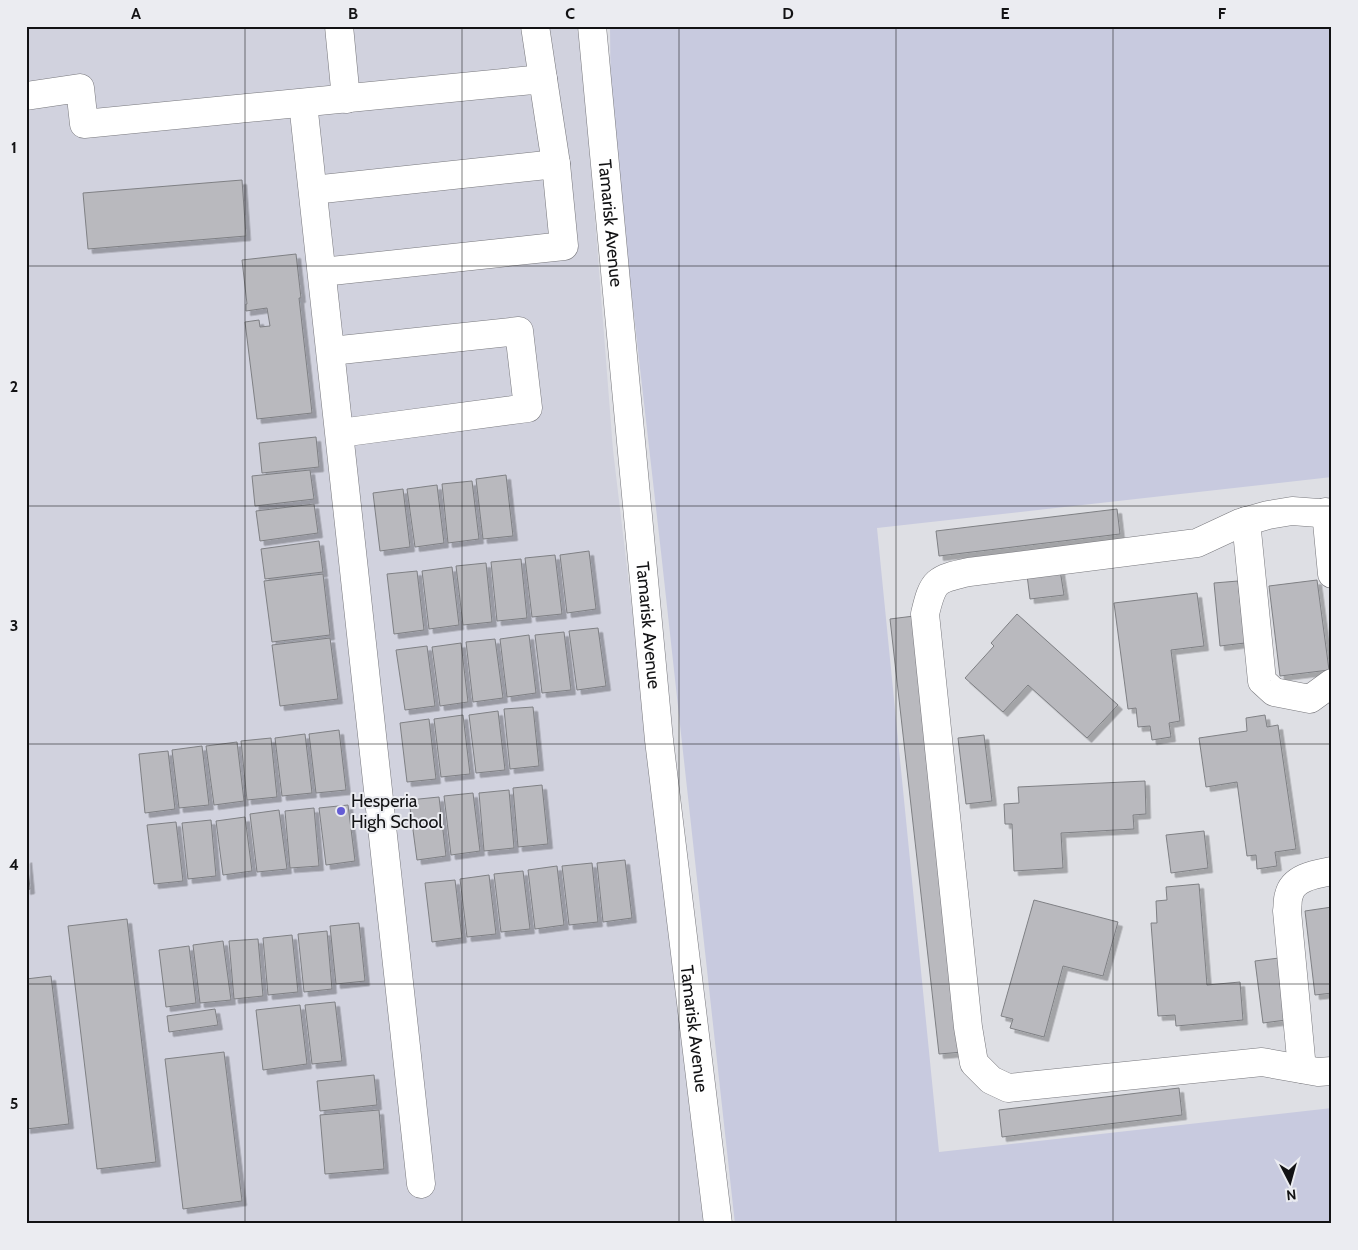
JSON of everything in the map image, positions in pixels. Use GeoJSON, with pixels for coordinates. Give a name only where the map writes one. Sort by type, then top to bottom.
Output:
{"type":"FeatureCollection","features":[{"type":"Feature","properties":{"kind":"street"},"geometry":{"type":"LineString","coordinates":[[339,26],[346,99]]}},
{"type":"Feature","properties":{"kind":"street"},"geometry":{"type":"LineString","coordinates":[[322,272],[564,246],[556,164],[535,26]]}},
{"type":"Feature","properties":{"kind":"street","name":"Tamarisk Avenue"},"geometry":{"type":"LineString","coordinates":[[592,26],[659,740],[718,1224]]}},
{"type":"Feature","properties":{"kind":"street"},"geometry":{"type":"LineString","coordinates":[[26,96],[80,88],[84,124],[543,79]]}},
{"type":"Feature","properties":{"kind":"street"},"geometry":{"type":"LineString","coordinates":[[303,103],[421,1184]]}},
{"type":"Feature","properties":{"kind":"street"},"geometry":{"type":"LineString","coordinates":[[312,190],[556,164]]}},
{"type":"Feature","properties":{"kind":"street"},"geometry":{"type":"LineString","coordinates":[[331,351],[519,331],[526,389],[528,408],[340,433]]}},
{"type":"Feature","properties":{"kind":"street"},"geometry":{"type":"LineString","coordinates":[[1332,574],[1329,513],[1292,511],[1246,521],[1197,543],[969,572],[944,578],[930,591],[924,614],[967,1017],[974,1063],[991,1080],[1008,1088],[1262,1062],[1318,1072],[1332,1071]]}},
{"type":"Feature","properties":{"kind":"street"},"geometry":{"type":"LineString","coordinates":[[1246,521],[1262,681],[1274,692],[1310,699],[1332,683]]}},
{"type":"Feature","properties":{"kind":"street"},"geometry":{"type":"LineString","coordinates":[[1302,1069],[1287,911],[1289,893],[1297,882],[1312,875],[1332,870]]}},
{"type":"Feature","properties":{"kind":"shaded area","name":"Hesperia High School"},"geometry":{"type":"Polygon","coordinates":[[[26,26],[580,26],[613,450],[705,1224],[26,1224],[26,26]]]}},
{"type":"Feature","properties":{"kind":"shaded area"},"geometry":{"type":"Polygon","coordinates":[[[610,26],[1332,26],[1332,477],[877,528],[939,1152],[1332,1108],[1332,1224],[735,1224],[611,114],[610,26]]]}},
{"type":"Feature","properties":{"kind":"building"},"geometry":{"type":"Polygon","coordinates":[[[242,180],[246,236],[88,249],[83,193],[242,180]]]}},
{"type":"Feature","properties":{"kind":"building"},"geometry":{"type":"Polygon","coordinates":[[[296,254],[312,413],[257,419],[245,322],[259,320],[260,327],[270,326],[267,308],[246,311],[247,304],[242,260],[296,254]]]}},
{"type":"Feature","properties":{"kind":"building"},"geometry":{"type":"Polygon","coordinates":[[[316,437],[319,467],[262,473],[259,443],[316,437]]]}},
{"type":"Feature","properties":{"kind":"building"},"geometry":{"type":"Polygon","coordinates":[[[310,470],[314,499],[255,506],[252,476],[310,470]]]}},
{"type":"Feature","properties":{"kind":"building"},"geometry":{"type":"Polygon","coordinates":[[[506,475],[513,536],[483,539],[476,479],[506,475]]]}},
{"type":"Feature","properties":{"kind":"building"},"geometry":{"type":"Polygon","coordinates":[[[472,481],[479,539],[448,543],[442,484],[472,481]]]}},
{"type":"Feature","properties":{"kind":"building"},"geometry":{"type":"Polygon","coordinates":[[[437,485],[444,543],[415,547],[407,489],[437,485]]]}},
{"type":"Feature","properties":{"kind":"building"},"geometry":{"type":"Polygon","coordinates":[[[403,489],[410,547],[380,551],[373,493],[403,489]]]}},
{"type":"Feature","properties":{"kind":"building"},"geometry":{"type":"Polygon","coordinates":[[[314,504],[318,533],[260,541],[256,511],[314,504]]]}},
{"type":"Feature","properties":{"kind":"building"},"geometry":{"type":"Polygon","coordinates":[[[1117,509],[1120,534],[939,556],[936,531],[1117,509]]]}},
{"type":"Feature","properties":{"kind":"building"},"geometry":{"type":"Polygon","coordinates":[[[319,541],[323,572],[265,579],[261,549],[319,541]]]}},
{"type":"Feature","properties":{"kind":"building"},"geometry":{"type":"Polygon","coordinates":[[[589,551],[596,609],[567,613],[560,555],[589,551]]]}},
{"type":"Feature","properties":{"kind":"building"},"geometry":{"type":"Polygon","coordinates":[[[555,555],[562,614],[532,617],[525,558],[555,555]]]}},
{"type":"Feature","properties":{"kind":"building"},"geometry":{"type":"Polygon","coordinates":[[[521,559],[527,618],[497,621],[491,562],[521,559]]]}},
{"type":"Feature","properties":{"kind":"building"},"geometry":{"type":"Polygon","coordinates":[[[486,563],[492,622],[463,625],[456,566],[486,563]]]}},
{"type":"Feature","properties":{"kind":"building"},"geometry":{"type":"Polygon","coordinates":[[[452,567],[459,625],[429,629],[422,571],[452,567]]]}},
{"type":"Feature","properties":{"kind":"building"},"geometry":{"type":"Polygon","coordinates":[[[1060,570],[1064,595],[1030,599],[1027,575],[1060,570]]]}},
{"type":"Feature","properties":{"kind":"building"},"geometry":{"type":"Polygon","coordinates":[[[417,571],[424,630],[394,634],[387,574],[417,571]]]}},
{"type":"Feature","properties":{"kind":"building"},"geometry":{"type":"Polygon","coordinates":[[[323,574],[330,635],[272,642],[264,581],[323,574]]]}},
{"type":"Feature","properties":{"kind":"building"},"geometry":{"type":"Polygon","coordinates":[[[1317,580],[1329,670],[1280,676],[1269,586],[1317,580]]]}},
{"type":"Feature","properties":{"kind":"building"},"geometry":{"type":"Polygon","coordinates":[[[1238,581],[1245,643],[1220,646],[1214,583],[1238,581]]]}},
{"type":"Feature","properties":{"kind":"building"},"geometry":{"type":"Polygon","coordinates":[[[1197,593],[1204,646],[1171,650],[1180,721],[1169,723],[1171,737],[1152,740],[1150,726],[1138,727],[1136,708],[1128,709],[1114,603],[1197,593]]]}},
{"type":"Feature","properties":{"kind":"building"},"geometry":{"type":"Polygon","coordinates":[[[1017,614],[1118,705],[1087,738],[1028,685],[1003,712],[965,678],[994,646],[991,643],[1017,614]]]}},
{"type":"Feature","properties":{"kind":"building"},"geometry":{"type":"Polygon","coordinates":[[[914,616],[963,1052],[939,1054],[890,619],[914,616]]]}},
{"type":"Feature","properties":{"kind":"building"},"geometry":{"type":"Polygon","coordinates":[[[598,628],[606,686],[577,690],[569,631],[598,628]]]}},
{"type":"Feature","properties":{"kind":"building"},"geometry":{"type":"Polygon","coordinates":[[[564,632],[571,690],[542,693],[535,635],[564,632]]]}},
{"type":"Feature","properties":{"kind":"building"},"geometry":{"type":"Polygon","coordinates":[[[529,635],[536,693],[507,697],[500,639],[529,635]]]}},
{"type":"Feature","properties":{"kind":"building"},"geometry":{"type":"Polygon","coordinates":[[[330,638],[338,699],[280,706],[272,645],[330,638]]]}},
{"type":"Feature","properties":{"kind":"building"},"geometry":{"type":"Polygon","coordinates":[[[495,639],[503,698],[473,702],[466,642],[495,639]]]}},
{"type":"Feature","properties":{"kind":"building"},"geometry":{"type":"Polygon","coordinates":[[[461,643],[468,702],[440,706],[432,647],[461,643]]]}},
{"type":"Feature","properties":{"kind":"building"},"geometry":{"type":"Polygon","coordinates":[[[427,646],[435,706],[405,710],[396,650],[427,646]]]}},
{"type":"Feature","properties":{"kind":"building"},"geometry":{"type":"Polygon","coordinates":[[[533,707],[539,766],[510,769],[504,709],[533,707]]]}},
{"type":"Feature","properties":{"kind":"building"},"geometry":{"type":"Polygon","coordinates":[[[498,711],[505,770],[476,773],[469,715],[498,711]]]}},
{"type":"Feature","properties":{"kind":"building"},"geometry":{"type":"Polygon","coordinates":[[[463,715],[470,774],[441,777],[434,719],[463,715]]]}},
{"type":"Feature","properties":{"kind":"building"},"geometry":{"type":"Polygon","coordinates":[[[1265,715],[1267,727],[1278,725],[1296,849],[1275,852],[1277,866],[1257,869],[1256,855],[1247,856],[1237,782],[1206,787],[1199,738],[1247,731],[1246,718],[1265,715]]]}},
{"type":"Feature","properties":{"kind":"building"},"geometry":{"type":"Polygon","coordinates":[[[429,719],[436,779],[407,782],[400,723],[429,719]]]}},
{"type":"Feature","properties":{"kind":"building"},"geometry":{"type":"Polygon","coordinates":[[[339,730],[346,790],[316,793],[309,734],[339,730]]]}},
{"type":"Feature","properties":{"kind":"building"},"geometry":{"type":"Polygon","coordinates":[[[305,734],[312,793],[282,796],[275,738],[305,734]]]}},
{"type":"Feature","properties":{"kind":"building"},"geometry":{"type":"Polygon","coordinates":[[[984,735],[992,801],[966,804],[958,738],[984,735]]]}},
{"type":"Feature","properties":{"kind":"building"},"geometry":{"type":"Polygon","coordinates":[[[271,738],[277,797],[247,800],[241,741],[271,738]]]}},
{"type":"Feature","properties":{"kind":"building"},"geometry":{"type":"Polygon","coordinates":[[[237,742],[244,801],[214,805],[206,746],[237,742]]]}},
{"type":"Feature","properties":{"kind":"building"},"geometry":{"type":"Polygon","coordinates":[[[202,746],[209,805],[179,808],[172,750],[202,746]]]}},
{"type":"Feature","properties":{"kind":"building"},"geometry":{"type":"Polygon","coordinates":[[[168,751],[175,809],[145,813],[139,754],[168,751]]]}},
{"type":"Feature","properties":{"kind":"building"},"geometry":{"type":"Polygon","coordinates":[[[1145,781],[1146,814],[1133,815],[1134,829],[1061,833],[1063,868],[1014,871],[1012,824],[1005,824],[1004,804],[1019,803],[1018,787],[1145,781]]]}},
{"type":"Feature","properties":{"kind":"building"},"geometry":{"type":"Polygon","coordinates":[[[542,785],[548,844],[518,847],[513,788],[542,785]]]}},
{"type":"Feature","properties":{"kind":"building"},"geometry":{"type":"Polygon","coordinates":[[[509,790],[514,848],[484,851],[479,793],[509,790]]]}},
{"type":"Feature","properties":{"kind":"building"},"geometry":{"type":"Polygon","coordinates":[[[473,793],[480,851],[451,855],[444,796],[473,793]]]}},
{"type":"Feature","properties":{"kind":"building"},"geometry":{"type":"Polygon","coordinates":[[[439,797],[446,856],[417,860],[409,800],[439,797]]]}},
{"type":"Feature","properties":{"kind":"building"},"geometry":{"type":"Polygon","coordinates":[[[348,805],[355,861],[326,865],[319,808],[348,805]]]}},
{"type":"Feature","properties":{"kind":"building"},"geometry":{"type":"Polygon","coordinates":[[[314,808],[319,866],[290,868],[285,811],[314,808]]]}},
{"type":"Feature","properties":{"kind":"building"},"geometry":{"type":"Polygon","coordinates":[[[279,810],[287,869],[257,872],[250,814],[279,810]]]}},
{"type":"Feature","properties":{"kind":"building"},"geometry":{"type":"Polygon","coordinates":[[[245,817],[252,871],[223,875],[216,821],[245,817]]]}},
{"type":"Feature","properties":{"kind":"building"},"geometry":{"type":"Polygon","coordinates":[[[211,820],[216,876],[188,879],[182,823],[211,820]]]}},
{"type":"Feature","properties":{"kind":"building"},"geometry":{"type":"Polygon","coordinates":[[[176,822],[183,881],[154,884],[147,825],[176,822]]]}},
{"type":"Feature","properties":{"kind":"building"},"geometry":{"type":"Polygon","coordinates":[[[1204,831],[1208,868],[1171,873],[1166,835],[1204,831]]]}},
{"type":"Feature","properties":{"kind":"building"},"geometry":{"type":"Polygon","coordinates":[[[26,859],[30,889],[26,890],[26,859]]]}},
{"type":"Feature","properties":{"kind":"building"},"geometry":{"type":"Polygon","coordinates":[[[625,860],[632,918],[603,922],[597,863],[625,860]]]}},
{"type":"Feature","properties":{"kind":"building"},"geometry":{"type":"Polygon","coordinates":[[[592,863],[598,922],[569,925],[562,866],[592,863]]]}},
{"type":"Feature","properties":{"kind":"building"},"geometry":{"type":"Polygon","coordinates":[[[557,866],[564,925],[535,929],[528,870],[557,866]]]}},
{"type":"Feature","properties":{"kind":"building"},"geometry":{"type":"Polygon","coordinates":[[[523,871],[530,929],[501,932],[494,874],[523,871]]]}},
{"type":"Feature","properties":{"kind":"building"},"geometry":{"type":"Polygon","coordinates":[[[489,875],[496,934],[467,937],[460,879],[489,875]]]}},
{"type":"Feature","properties":{"kind":"building"},"geometry":{"type":"Polygon","coordinates":[[[455,880],[462,938],[432,942],[425,883],[455,880]]]}},
{"type":"Feature","properties":{"kind":"building"},"geometry":{"type":"Polygon","coordinates":[[[1199,884],[1207,985],[1240,982],[1243,1020],[1176,1026],[1175,1015],[1158,1016],[1151,923],[1157,923],[1156,901],[1167,900],[1166,887],[1199,884]]]}},
{"type":"Feature","properties":{"kind":"building"},"geometry":{"type":"Polygon","coordinates":[[[1034,900],[1118,922],[1103,976],[1063,966],[1044,1037],[1010,1028],[1013,1019],[1001,1016],[1034,900]]]}},
{"type":"Feature","properties":{"kind":"building"},"geometry":{"type":"Polygon","coordinates":[[[1332,907],[1332,993],[1315,995],[1305,911],[1332,907]]]}},
{"type":"Feature","properties":{"kind":"building"},"geometry":{"type":"Polygon","coordinates":[[[127,919],[156,1162],[97,1169],[68,926],[127,919]]]}},
{"type":"Feature","properties":{"kind":"building"},"geometry":{"type":"Polygon","coordinates":[[[359,923],[365,981],[336,984],[330,926],[359,923]]]}},
{"type":"Feature","properties":{"kind":"building"},"geometry":{"type":"Polygon","coordinates":[[[327,931],[332,989],[304,992],[298,934],[327,931]]]}},
{"type":"Feature","properties":{"kind":"building"},"geometry":{"type":"Polygon","coordinates":[[[292,935],[298,992],[268,995],[263,938],[292,935]]]}},
{"type":"Feature","properties":{"kind":"building"},"geometry":{"type":"Polygon","coordinates":[[[258,939],[263,996],[234,999],[229,941],[258,939]]]}},
{"type":"Feature","properties":{"kind":"building"},"geometry":{"type":"Polygon","coordinates":[[[223,941],[231,1000],[200,1003],[193,945],[223,941]]]}},
{"type":"Feature","properties":{"kind":"building"},"geometry":{"type":"Polygon","coordinates":[[[189,946],[196,1003],[166,1007],[159,950],[189,946]]]}},
{"type":"Feature","properties":{"kind":"building"},"geometry":{"type":"Polygon","coordinates":[[[1279,958],[1286,1020],[1263,1023],[1255,961],[1279,958]]]}},
{"type":"Feature","properties":{"kind":"building"},"geometry":{"type":"Polygon","coordinates":[[[51,976],[69,1124],[26,1129],[26,979],[51,976]]]}},
{"type":"Feature","properties":{"kind":"building"},"geometry":{"type":"Polygon","coordinates":[[[335,1002],[342,1061],[312,1064],[305,1005],[335,1002]]]}},
{"type":"Feature","properties":{"kind":"building"},"geometry":{"type":"Polygon","coordinates":[[[300,1005],[307,1064],[263,1070],[256,1010],[300,1005]]]}},
{"type":"Feature","properties":{"kind":"building"},"geometry":{"type":"Polygon","coordinates":[[[215,1009],[218,1025],[169,1032],[167,1016],[215,1009]]]}},
{"type":"Feature","properties":{"kind":"building"},"geometry":{"type":"Polygon","coordinates":[[[224,1052],[242,1201],[183,1209],[165,1059],[224,1052]]]}},
{"type":"Feature","properties":{"kind":"building"},"geometry":{"type":"Polygon","coordinates":[[[374,1075],[377,1105],[320,1111],[317,1081],[374,1075]]]}},
{"type":"Feature","properties":{"kind":"building"},"geometry":{"type":"Polygon","coordinates":[[[1179,1088],[1182,1115],[1002,1137],[999,1110],[1179,1088]]]}},
{"type":"Feature","properties":{"kind":"building"},"geometry":{"type":"Polygon","coordinates":[[[379,1110],[384,1169],[325,1174],[320,1115],[379,1110]]]}},
{"type":"Feature","properties":{"kind":"place","name":"Hesperia High School"},"geometry":{"type":"Point","coordinates":[341,811]}}]}
